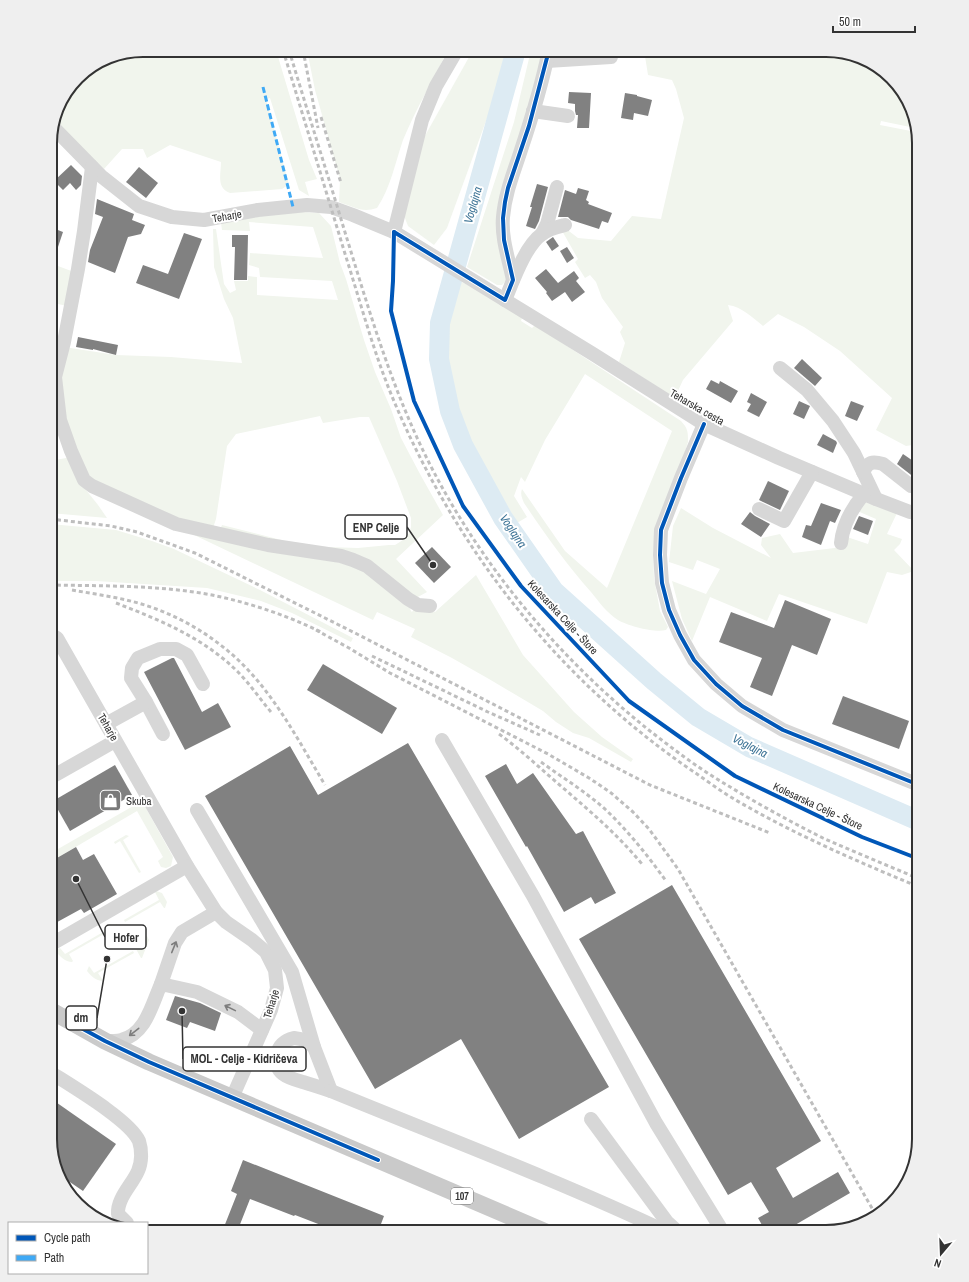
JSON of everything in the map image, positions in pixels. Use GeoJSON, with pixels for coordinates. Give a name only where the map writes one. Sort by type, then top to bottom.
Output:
{"type":"FeatureCollection","features":[{"type":"Feature","properties":{"kind":"main road","name":"107"},"geometry":{"type":"LineString","coordinates":[[57,1014],[105,1041],[149,1062],[530,1225]]}},
{"type":"Feature","properties":{"kind":"street"},"geometry":{"type":"LineString","coordinates":[[394,232],[422,120],[436,86],[453,57]]}},
{"type":"Feature","properties":{"kind":"street"},"geometry":{"type":"LineString","coordinates":[[513,280],[504,240],[503,218],[508,188],[533,111],[547,57]]}},
{"type":"Feature","properties":{"kind":"street"},"geometry":{"type":"LineString","coordinates":[[533,111],[568,116]]}},
{"type":"Feature","properties":{"kind":"street","name":"Teharje"},"geometry":{"type":"LineString","coordinates":[[58,132],[101,176],[139,206],[172,217],[204,220],[258,210],[308,205],[331,207],[394,232],[481,285]]}},
{"type":"Feature","properties":{"kind":"street"},"geometry":{"type":"LineString","coordinates":[[57,370],[78,269],[92,167]]}},
{"type":"Feature","properties":{"kind":"street"},"geometry":{"type":"LineString","coordinates":[[505,300],[520,263],[547,224],[557,188]]}},
{"type":"Feature","properties":{"kind":"street"},"geometry":{"type":"LineString","coordinates":[[539,237],[554,228],[565,225]]}},
{"type":"Feature","properties":{"kind":"street","name":"Teharska cesta"},"geometry":{"type":"LineString","coordinates":[[481,285],[704,424],[812,472],[912,512]]}},
{"type":"Feature","properties":{"kind":"street"},"geometry":{"type":"LineString","coordinates":[[780,368],[807,390],[833,421],[854,453],[863,472],[870,496],[852,510],[844,526],[841,543]]}},
{"type":"Feature","properties":{"kind":"street"},"geometry":{"type":"LineString","coordinates":[[57,395],[60,420],[71,451],[84,480],[92,486],[176,524],[268,545],[341,556],[353,560],[367,566],[408,599],[418,605],[430,606]]}},
{"type":"Feature","properties":{"kind":"street"},"geometry":{"type":"LineString","coordinates":[[704,424],[661,530],[660,556],[662,583],[669,610],[680,635],[694,660],[716,684],[742,706],[783,730],[912,782]]}},
{"type":"Feature","properties":{"kind":"street"},"geometry":{"type":"LineString","coordinates":[[863,472],[867,464],[878,462],[883,464],[911,486]]}},
{"type":"Feature","properties":{"kind":"street"},"geometry":{"type":"LineString","coordinates":[[759,509],[784,521],[812,472]]}},
{"type":"Feature","properties":{"kind":"street","name":"Teharje"},"geometry":{"type":"LineString","coordinates":[[57,638],[187,866],[216,912],[226,922],[266,952],[275,970],[277,988],[271,1010],[232,1098]]}},
{"type":"Feature","properties":{"kind":"street"},"geometry":{"type":"LineString","coordinates":[[163,734],[131,678],[132,668],[138,658],[160,649],[176,649],[187,655],[203,684]]}},
{"type":"Feature","properties":{"kind":"street"},"geometry":{"type":"LineString","coordinates":[[106,724],[146,702]]}},
{"type":"Feature","properties":{"kind":"street"},"geometry":{"type":"LineString","coordinates":[[57,774],[115,740]]}},
{"type":"Feature","properties":{"kind":"street"},"geometry":{"type":"LineString","coordinates":[[442,740],[533,896],[656,1123],[719,1225]]}},
{"type":"Feature","properties":{"kind":"street"},"geometry":{"type":"LineString","coordinates":[[197,810],[292,972],[314,1047],[331,1091]]}},
{"type":"Feature","properties":{"kind":"street"},"geometry":{"type":"LineString","coordinates":[[57,941],[187,866]]}},
{"type":"Feature","properties":{"kind":"street"},"geometry":{"type":"LineString","coordinates":[[105,1041],[122,1040],[135,1033],[145,1021],[161,984],[174,943],[182,932],[216,912]]}},
{"type":"Feature","properties":{"kind":"street"},"geometry":{"type":"LineString","coordinates":[[161,984],[197,992],[238,1012],[262,1030]]}},
{"type":"Feature","properties":{"kind":"street"},"geometry":{"type":"LineString","coordinates":[[314,1047],[310,1042],[294,1038],[282,1044],[277,1052],[276,1061],[282,1073],[290,1079],[331,1091],[520,1168],[652,1225]]}},
{"type":"Feature","properties":{"kind":"street"},"geometry":{"type":"LineString","coordinates":[[57,1077],[115,1116],[131,1129],[139,1141],[142,1156],[139,1170],[119,1203],[118,1209],[118,1214],[126,1222]]}},
{"type":"Feature","properties":{"kind":"street"},"geometry":{"type":"LineString","coordinates":[[591,1119],[670,1225]]}},
{"type":"Feature","properties":{"kind":"shaded area"},"geometry":{"type":"Polygon","coordinates":[[[142,57],[278,57],[309,160],[317,179],[305,182],[309,196],[299,190],[270,98],[266,99],[288,181],[288,185],[282,189],[230,193],[223,188],[221,184],[221,162],[170,145],[147,158],[143,149],[122,149],[104,169],[59,126],[60,120],[68,100],[75,90],[86,78],[105,66],[126,59],[142,57]]]}},
{"type":"Feature","properties":{"kind":"shaded area"},"geometry":{"type":"Polygon","coordinates":[[[308,57],[444,57],[408,128],[386,192],[377,208],[362,210],[339,202],[340,179],[315,90],[308,57]]]}},
{"type":"Feature","properties":{"kind":"shaded area"},"geometry":{"type":"Polygon","coordinates":[[[469,57],[504,57],[490,110],[447,228],[434,245],[408,226],[403,213],[417,150],[469,57]]]}},
{"type":"Feature","properties":{"kind":"shaded area"},"geometry":{"type":"Polygon","coordinates":[[[529,57],[543,57],[506,187],[506,281],[502,285],[497,285],[467,267],[514,122],[529,57]]]}},
{"type":"Feature","properties":{"kind":"shaded area"},"geometry":{"type":"Polygon","coordinates":[[[645,57],[832,57],[854,62],[869,68],[883,78],[898,95],[907,115],[910,127],[881,121],[880,125],[911,131],[912,445],[906,446],[876,430],[892,398],[840,351],[804,327],[778,314],[763,326],[742,310],[728,305],[733,321],[683,380],[677,393],[670,395],[619,362],[625,343],[620,332],[623,327],[602,298],[596,282],[590,275],[585,278],[575,262],[578,259],[561,229],[565,228],[578,238],[611,241],[632,216],[661,219],[684,118],[672,80],[648,75],[645,57]]]}},
{"type":"Feature","properties":{"kind":"shaded area"},"geometry":{"type":"Polygon","coordinates":[[[302,212],[319,213],[331,226],[340,263],[375,372],[391,409],[401,438],[443,515],[396,559],[427,592],[416,598],[378,573],[220,530],[222,525],[293,543],[327,547],[358,548],[395,545],[403,540],[409,533],[411,518],[397,481],[369,417],[323,423],[320,416],[236,434],[227,446],[216,519],[213,528],[177,520],[86,476],[60,405],[64,347],[116,355],[171,357],[242,363],[233,318],[224,299],[214,267],[213,229],[216,229],[224,284],[230,293],[236,290],[234,281],[248,281],[248,276],[257,277],[257,295],[338,300],[332,281],[260,277],[259,268],[249,265],[250,253],[323,258],[313,227],[249,222],[250,231],[222,230],[221,223],[226,219],[302,212]]]}},
{"type":"Feature","properties":{"kind":"shaded area"},"geometry":{"type":"Polygon","coordinates":[[[57,266],[74,272],[67,306],[58,304],[57,266]]]}},
{"type":"Feature","properties":{"kind":"shaded area"},"geometry":{"type":"Polygon","coordinates":[[[460,281],[492,298],[522,318],[521,321],[532,328],[535,325],[681,421],[685,426],[688,433],[688,442],[653,552],[654,578],[660,611],[668,627],[666,630],[655,631],[635,627],[618,620],[610,614],[556,549],[524,503],[521,493],[522,489],[565,551],[607,588],[672,431],[585,374],[545,440],[525,482],[521,477],[514,496],[527,517],[517,523],[465,432],[459,418],[449,361],[448,327],[452,303],[460,281]]]}},
{"type":"Feature","properties":{"kind":"shaded area"},"geometry":{"type":"Polygon","coordinates":[[[71,458],[82,485],[107,518],[57,514],[57,460],[71,458]]]}},
{"type":"Feature","properties":{"kind":"shaded area"},"geometry":{"type":"Polygon","coordinates":[[[862,501],[897,513],[887,534],[902,539],[900,544],[894,550],[912,569],[912,572],[902,575],[887,572],[867,624],[779,594],[767,621],[710,597],[692,641],[682,619],[672,581],[706,594],[720,569],[697,560],[693,570],[669,562],[673,526],[681,508],[713,528],[771,558],[761,545],[762,538],[780,534],[793,553],[843,547],[847,537],[868,544],[876,519],[855,510],[862,501]]]}},
{"type":"Feature","properties":{"kind":"shaded area"},"geometry":{"type":"Polygon","coordinates":[[[57,525],[116,530],[174,549],[260,590],[353,638],[351,642],[292,613],[261,601],[207,588],[96,581],[57,581],[57,525]]]}},
{"type":"Feature","properties":{"kind":"shaded area"},"geometry":{"type":"Polygon","coordinates":[[[191,530],[363,568],[408,603],[412,612],[415,607],[435,612],[476,575],[523,655],[574,712],[602,737],[633,759],[631,762],[589,738],[573,733],[543,711],[489,679],[411,637],[415,629],[377,612],[373,620],[190,533],[191,530]]]}},
{"type":"Feature","properties":{"kind":"shaded area"},"geometry":{"type":"Polygon","coordinates":[[[142,801],[173,857],[171,866],[166,868],[161,867],[158,861],[163,857],[137,811],[57,858],[57,847],[58,849],[142,801]]]}},
{"type":"Feature","properties":{"kind":"shaded area"},"geometry":{"type":"Polygon","coordinates":[[[126,835],[129,836],[123,840],[141,872],[139,873],[120,841],[115,844],[114,842],[126,835]]]}},
{"type":"Feature","properties":{"kind":"shaded area"},"geometry":{"type":"Polygon","coordinates":[[[155,892],[162,893],[167,902],[165,908],[160,902],[125,922],[124,920],[159,900],[155,892]]]}},
{"type":"Feature","properties":{"kind":"shaded area"},"geometry":{"type":"Polygon","coordinates":[[[117,924],[118,926],[69,954],[73,961],[72,962],[66,961],[58,954],[58,949],[60,948],[65,954],[117,924]]]}},
{"type":"Feature","properties":{"kind":"shaded area"},"geometry":{"type":"Polygon","coordinates":[[[142,936],[147,936],[149,940],[141,958],[136,949],[146,943],[142,936]]]}},
{"type":"Feature","properties":{"kind":"shaded area"},"geometry":{"type":"Polygon","coordinates":[[[133,951],[134,953],[98,973],[102,981],[93,978],[87,971],[89,966],[94,973],[133,951]]]}},
{"type":"Feature","properties":{"kind":"building"},"geometry":{"type":"Polygon","coordinates":[[[569,92],[591,93],[589,128],[577,128],[578,115],[576,115],[575,104],[568,103],[569,92]]]}},
{"type":"Feature","properties":{"kind":"building"},"geometry":{"type":"Polygon","coordinates":[[[625,93],[652,100],[648,116],[634,113],[633,120],[621,118],[625,93]]]}},
{"type":"Feature","properties":{"kind":"building"},"geometry":{"type":"Polygon","coordinates":[[[71,165],[82,176],[81,185],[76,190],[70,183],[63,190],[57,184],[57,178],[71,165]]]}},
{"type":"Feature","properties":{"kind":"building"},"geometry":{"type":"Polygon","coordinates":[[[139,167],[158,183],[146,198],[126,182],[139,167]]]}},
{"type":"Feature","properties":{"kind":"building"},"geometry":{"type":"Polygon","coordinates":[[[537,184],[548,187],[539,221],[535,229],[526,226],[537,184]]]}},
{"type":"Feature","properties":{"kind":"building"},"geometry":{"type":"Polygon","coordinates":[[[578,188],[589,191],[586,200],[589,202],[588,204],[612,213],[608,223],[602,221],[599,229],[571,220],[568,217],[558,217],[565,190],[576,194],[578,188]]]}},
{"type":"Feature","properties":{"kind":"building"},"geometry":{"type":"Polygon","coordinates":[[[97,199],[134,214],[132,220],[145,225],[141,234],[128,237],[115,273],[88,262],[90,250],[103,217],[95,214],[97,199]]]}},
{"type":"Feature","properties":{"kind":"building"},"geometry":{"type":"Polygon","coordinates":[[[57,230],[63,232],[57,250],[57,230]]]}},
{"type":"Feature","properties":{"kind":"building"},"geometry":{"type":"Polygon","coordinates":[[[184,233],[202,239],[179,299],[136,283],[143,265],[168,274],[184,233]]]}},
{"type":"Feature","properties":{"kind":"building"},"geometry":{"type":"Polygon","coordinates":[[[232,235],[248,235],[247,280],[234,280],[235,247],[232,247],[232,235]]]}},
{"type":"Feature","properties":{"kind":"building"},"geometry":{"type":"Polygon","coordinates":[[[553,237],[559,246],[552,251],[546,242],[553,237]]]}},
{"type":"Feature","properties":{"kind":"building"},"geometry":{"type":"Polygon","coordinates":[[[567,247],[574,258],[567,263],[560,251],[567,247]]]}},
{"type":"Feature","properties":{"kind":"building"},"geometry":{"type":"Polygon","coordinates":[[[546,269],[558,283],[574,271],[579,278],[576,281],[585,292],[572,302],[565,292],[552,301],[546,293],[547,292],[535,278],[546,269]]]}},
{"type":"Feature","properties":{"kind":"building"},"geometry":{"type":"Polygon","coordinates":[[[78,337],[118,345],[116,355],[93,349],[76,347],[78,337]]]}},
{"type":"Feature","properties":{"kind":"building"},"geometry":{"type":"Polygon","coordinates":[[[802,359],[822,378],[815,386],[794,368],[802,359]]]}},
{"type":"Feature","properties":{"kind":"building"},"geometry":{"type":"Polygon","coordinates":[[[711,380],[719,384],[720,381],[738,391],[731,403],[706,389],[711,380]]]}},
{"type":"Feature","properties":{"kind":"building"},"geometry":{"type":"Polygon","coordinates":[[[751,393],[767,402],[759,417],[747,411],[751,404],[747,402],[751,393]]]}},
{"type":"Feature","properties":{"kind":"building"},"geometry":{"type":"Polygon","coordinates":[[[799,401],[810,406],[804,419],[793,414],[799,401]]]}},
{"type":"Feature","properties":{"kind":"building"},"geometry":{"type":"Polygon","coordinates":[[[851,401],[864,406],[857,421],[845,416],[851,401]]]}},
{"type":"Feature","properties":{"kind":"building"},"geometry":{"type":"Polygon","coordinates":[[[823,434],[836,441],[837,443],[833,453],[817,445],[823,434]]]}},
{"type":"Feature","properties":{"kind":"building"},"geometry":{"type":"Polygon","coordinates":[[[903,454],[912,460],[912,476],[897,464],[903,454]]]}},
{"type":"Feature","properties":{"kind":"building"},"geometry":{"type":"Polygon","coordinates":[[[768,481],[789,491],[780,510],[759,500],[768,481]]]}},
{"type":"Feature","properties":{"kind":"building"},"geometry":{"type":"Polygon","coordinates":[[[821,503],[841,510],[835,523],[830,521],[821,545],[802,537],[806,525],[811,526],[821,503]]]}},
{"type":"Feature","properties":{"kind":"building"},"geometry":{"type":"Polygon","coordinates":[[[750,512],[770,524],[761,537],[741,524],[750,512]]]}},
{"type":"Feature","properties":{"kind":"building"},"geometry":{"type":"Polygon","coordinates":[[[859,516],[873,521],[868,535],[853,529],[859,516]]]}},
{"type":"Feature","properties":{"kind":"building"},"geometry":{"type":"Polygon","coordinates":[[[432,547],[451,567],[434,583],[415,563],[432,547]]]}},
{"type":"Feature","properties":{"kind":"building"},"geometry":{"type":"Polygon","coordinates":[[[785,600],[831,619],[817,655],[792,645],[772,696],[750,687],[762,658],[719,642],[731,612],[774,628],[785,600]]]}},
{"type":"Feature","properties":{"kind":"building"},"geometry":{"type":"Polygon","coordinates":[[[174,658],[202,712],[218,703],[231,727],[185,750],[144,672],[174,658]]]}},
{"type":"Feature","properties":{"kind":"building"},"geometry":{"type":"Polygon","coordinates":[[[323,664],[397,708],[382,734],[307,690],[323,664]]]}},
{"type":"Feature","properties":{"kind":"building"},"geometry":{"type":"Polygon","coordinates":[[[843,696],[909,721],[899,749],[832,724],[843,696]]]}},
{"type":"Feature","properties":{"kind":"building"},"geometry":{"type":"Polygon","coordinates":[[[408,743],[609,1087],[519,1139],[461,1039],[375,1089],[205,796],[290,746],[318,795],[408,743]]]}},
{"type":"Feature","properties":{"kind":"building"},"geometry":{"type":"Polygon","coordinates":[[[506,764],[517,784],[533,773],[576,834],[583,831],[616,893],[595,904],[591,897],[564,912],[485,776],[506,764]]]}},
{"type":"Feature","properties":{"kind":"building"},"geometry":{"type":"Polygon","coordinates":[[[115,765],[132,795],[70,831],[57,808],[57,799],[115,765]]]}},
{"type":"Feature","properties":{"kind":"building"},"geometry":{"type":"Polygon","coordinates":[[[76,847],[83,860],[94,854],[117,894],[84,913],[81,909],[57,922],[57,858],[76,847]]]}},
{"type":"Feature","properties":{"kind":"building"},"geometry":{"type":"Polygon","coordinates":[[[672,885],[821,1141],[776,1168],[793,1198],[838,1172],[850,1193],[795,1225],[762,1225],[758,1218],[769,1212],[751,1182],[728,1195],[579,939],[672,885]]]}},
{"type":"Feature","properties":{"kind":"building"},"geometry":{"type":"Polygon","coordinates":[[[175,996],[200,1003],[221,1013],[215,1031],[190,1022],[187,1028],[166,1020],[175,996]]]}},
{"type":"Feature","properties":{"kind":"building"},"geometry":{"type":"Polygon","coordinates":[[[57,1103],[116,1144],[83,1191],[68,1181],[62,1167],[57,1145],[57,1103]]]}},
{"type":"Feature","properties":{"kind":"building"},"geometry":{"type":"Polygon","coordinates":[[[243,1160],[384,1216],[381,1225],[321,1225],[250,1199],[240,1225],[225,1225],[237,1194],[231,1191],[243,1160]]]}},
{"type":"Feature","properties":{"kind":"waterway","name":"Voglajna"},"geometry":{"type":"LineString","coordinates":[[514,57],[440,323],[439,359],[450,411],[463,445],[503,518],[554,591],[654,681],[698,717],[749,747],[912,818]]}},
{"type":"Feature","properties":{"kind":"railway"},"geometry":{"type":"LineString","coordinates":[[285,57],[366,323],[389,389],[415,446],[444,502],[477,555],[514,605],[555,652],[599,696],[646,737],[713,785],[729,796],[775,822],[846,856],[912,884]]}},
{"type":"Feature","properties":{"kind":"railway"},"geometry":{"type":"LineString","coordinates":[[291,57],[368,306],[394,382],[414,431],[435,474],[485,557],[514,595],[579,667],[650,731],[691,762],[708,774],[769,810],[823,838],[912,876]]}},
{"type":"Feature","properties":{"kind":"railway"},"geometry":{"type":"LineString","coordinates":[[304,57],[318,128]]}},
{"type":"Feature","properties":{"kind":"railway"},"geometry":{"type":"LineString","coordinates":[[321,117],[341,183]]}},
{"type":"Feature","properties":{"kind":"railway"},"geometry":{"type":"LineString","coordinates":[[57,520],[111,526],[137,532],[195,553],[357,634],[650,785],[770,833]]}},
{"type":"Feature","properties":{"kind":"railway"},"geometry":{"type":"LineString","coordinates":[[57,585],[172,589],[212,595],[268,610],[321,632]]}},
{"type":"Feature","properties":{"kind":"railway"},"geometry":{"type":"LineString","coordinates":[[72,590],[122,599],[172,615],[204,633],[218,643],[245,667],[267,692],[293,731],[325,785]]}},
{"type":"Feature","properties":{"kind":"railway"},"geometry":{"type":"LineString","coordinates":[[116,603],[165,623],[211,649],[238,672],[271,712]]}},
{"type":"Feature","properties":{"kind":"railway"},"geometry":{"type":"LineString","coordinates":[[316,630],[390,673],[548,754],[610,792],[633,812],[649,829],[678,869],[873,1210]]}},
{"type":"Feature","properties":{"kind":"railway"},"geometry":{"type":"LineString","coordinates":[[372,656],[488,712],[540,735]]}},
{"type":"Feature","properties":{"kind":"railway"},"geometry":{"type":"LineString","coordinates":[[499,734],[523,753],[614,833],[642,864]]}},
{"type":"Feature","properties":{"kind":"railway"},"geometry":{"type":"LineString","coordinates":[[541,762],[606,810],[638,844],[666,881]]}},
{"type":"Feature","properties":{"kind":"marked path"},"geometry":{"type":"LineString","coordinates":[[263,87],[293,207]]}},
{"type":"Feature","properties":{"kind":"cycle path"},"geometry":{"type":"LineString","coordinates":[[394,232],[505,300],[513,280],[504,240],[503,218],[505,202],[508,188],[529,126],[547,57]]}},
{"type":"Feature","properties":{"kind":"cycle path","name":"Kolesarska Celje - Štore"},"geometry":{"type":"LineString","coordinates":[[394,232],[391,311],[414,401],[463,506],[521,586],[629,701],[735,776],[862,837],[912,856]]}},
{"type":"Feature","properties":{"kind":"cycle path"},"geometry":{"type":"LineString","coordinates":[[704,424],[661,530],[660,555],[662,583],[669,610],[680,635],[694,660],[716,684],[742,706],[783,730],[912,782]]}},
{"type":"Feature","properties":{"kind":"cycle path"},"geometry":{"type":"LineString","coordinates":[[74,1024],[149,1062],[378,1160]]}},
{"type":"Feature","properties":{"kind":"place","name":"ENP Celje"},"geometry":{"type":"Point","coordinates":[433,565]}},
{"type":"Feature","properties":{"kind":"place","name":"Skuba"},"geometry":{"type":"Point","coordinates":[110,801]}},
{"type":"Feature","properties":{"kind":"place","name":"Hofer"},"geometry":{"type":"Point","coordinates":[76,879]}},
{"type":"Feature","properties":{"kind":"place","name":"dm"},"geometry":{"type":"Point","coordinates":[107,959]}},
{"type":"Feature","properties":{"kind":"place","name":"MOL - Celje - Kidričeva"},"geometry":{"type":"Point","coordinates":[182,1011]}}]}
